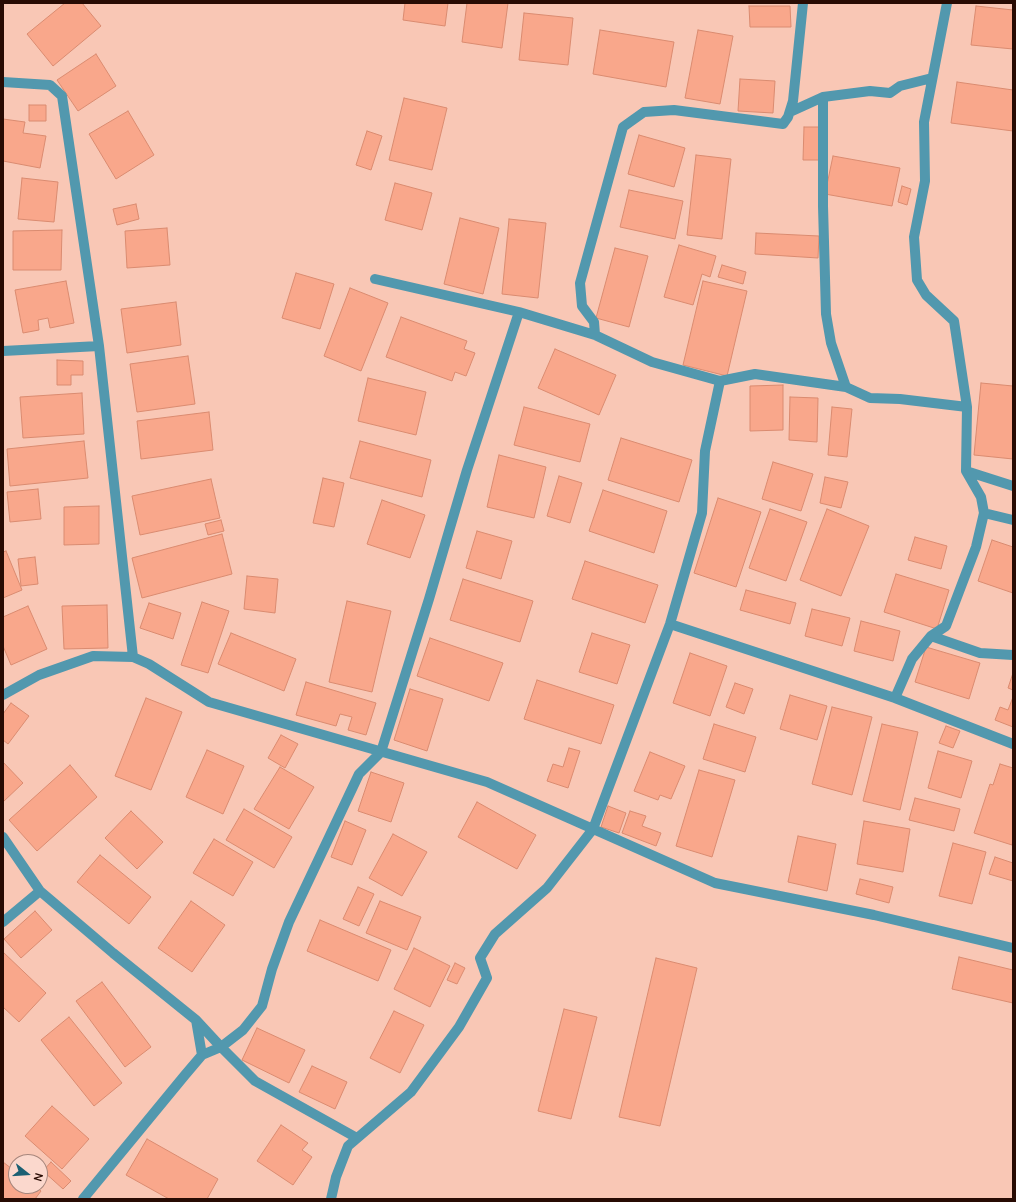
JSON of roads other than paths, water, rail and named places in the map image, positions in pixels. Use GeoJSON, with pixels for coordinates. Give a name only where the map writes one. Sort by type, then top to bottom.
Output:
{"type":"FeatureCollection","features":[{"type":"Feature","properties":{"kind":"street"},"geometry":{"type":"LineString","coordinates":[[595,335],[594,322],[582,306],[580,283],[623,127],[644,112],[674,110],[783,124],[790,112],[793,102],[803,3]]}},
{"type":"Feature","properties":{"kind":"street"},"geometry":{"type":"LineString","coordinates":[[895,698],[912,659],[931,636],[946,626],[976,547],[984,512],[982,497],[966,471],[966,407],[954,321],[926,295],[917,280],[914,237],[925,181],[924,122],[947,3]]}},
{"type":"Feature","properties":{"kind":"street"},"geometry":{"type":"LineString","coordinates":[[790,112],[823,97],[870,91],[890,93],[900,86],[932,78]]}},
{"type":"Feature","properties":{"kind":"street"},"geometry":{"type":"LineString","coordinates":[[3,82],[50,85],[62,96],[99,346],[133,657]]}},
{"type":"Feature","properties":{"kind":"street"},"geometry":{"type":"LineString","coordinates":[[823,97],[823,206],[826,314],[831,344],[846,387]]}},
{"type":"Feature","properties":{"kind":"street"},"geometry":{"type":"LineString","coordinates":[[375,279],[518,312],[595,335],[652,362],[720,381],[755,374],[846,387],[870,398],[900,399],[966,407]]}},
{"type":"Feature","properties":{"kind":"street"},"geometry":{"type":"LineString","coordinates":[[83,1199],[202,1055],[221,1048],[243,1030],[262,1006],[272,969],[292,915],[359,774],[381,752],[429,599],[467,470],[518,312]]}},
{"type":"Feature","properties":{"kind":"street"},"geometry":{"type":"LineString","coordinates":[[3,351],[99,346]]}},
{"type":"Feature","properties":{"kind":"street"},"geometry":{"type":"LineString","coordinates":[[331,1199],[336,1177],[348,1146],[411,1092],[459,1027],[487,978],[480,958],[495,934],[546,888],[593,830],[670,624],[702,513],[705,451],[720,381]]}},
{"type":"Feature","properties":{"kind":"street"},"geometry":{"type":"LineString","coordinates":[[966,471],[1013,486]]}},
{"type":"Feature","properties":{"kind":"street"},"geometry":{"type":"LineString","coordinates":[[984,512],[1013,520]]}},
{"type":"Feature","properties":{"kind":"street"},"geometry":{"type":"LineString","coordinates":[[670,624],[895,698],[1013,744]]}},
{"type":"Feature","properties":{"kind":"street"},"geometry":{"type":"LineString","coordinates":[[931,636],[980,653],[1013,655]]}},
{"type":"Feature","properties":{"kind":"street"},"geometry":{"type":"LineString","coordinates":[[3,695],[39,674],[93,656],[133,657],[149,664],[209,702],[487,782],[715,883],[874,915],[1013,948]]}},
{"type":"Feature","properties":{"kind":"street"},"geometry":{"type":"LineString","coordinates":[[3,837],[40,891],[196,1020],[221,1048],[255,1081],[357,1138]]}},
{"type":"Feature","properties":{"kind":"street"},"geometry":{"type":"LineString","coordinates":[[3,922],[40,891]]}},
{"type":"Feature","properties":{"kind":"street"},"geometry":{"type":"LineString","coordinates":[[196,1020],[202,1055]]}}]}
